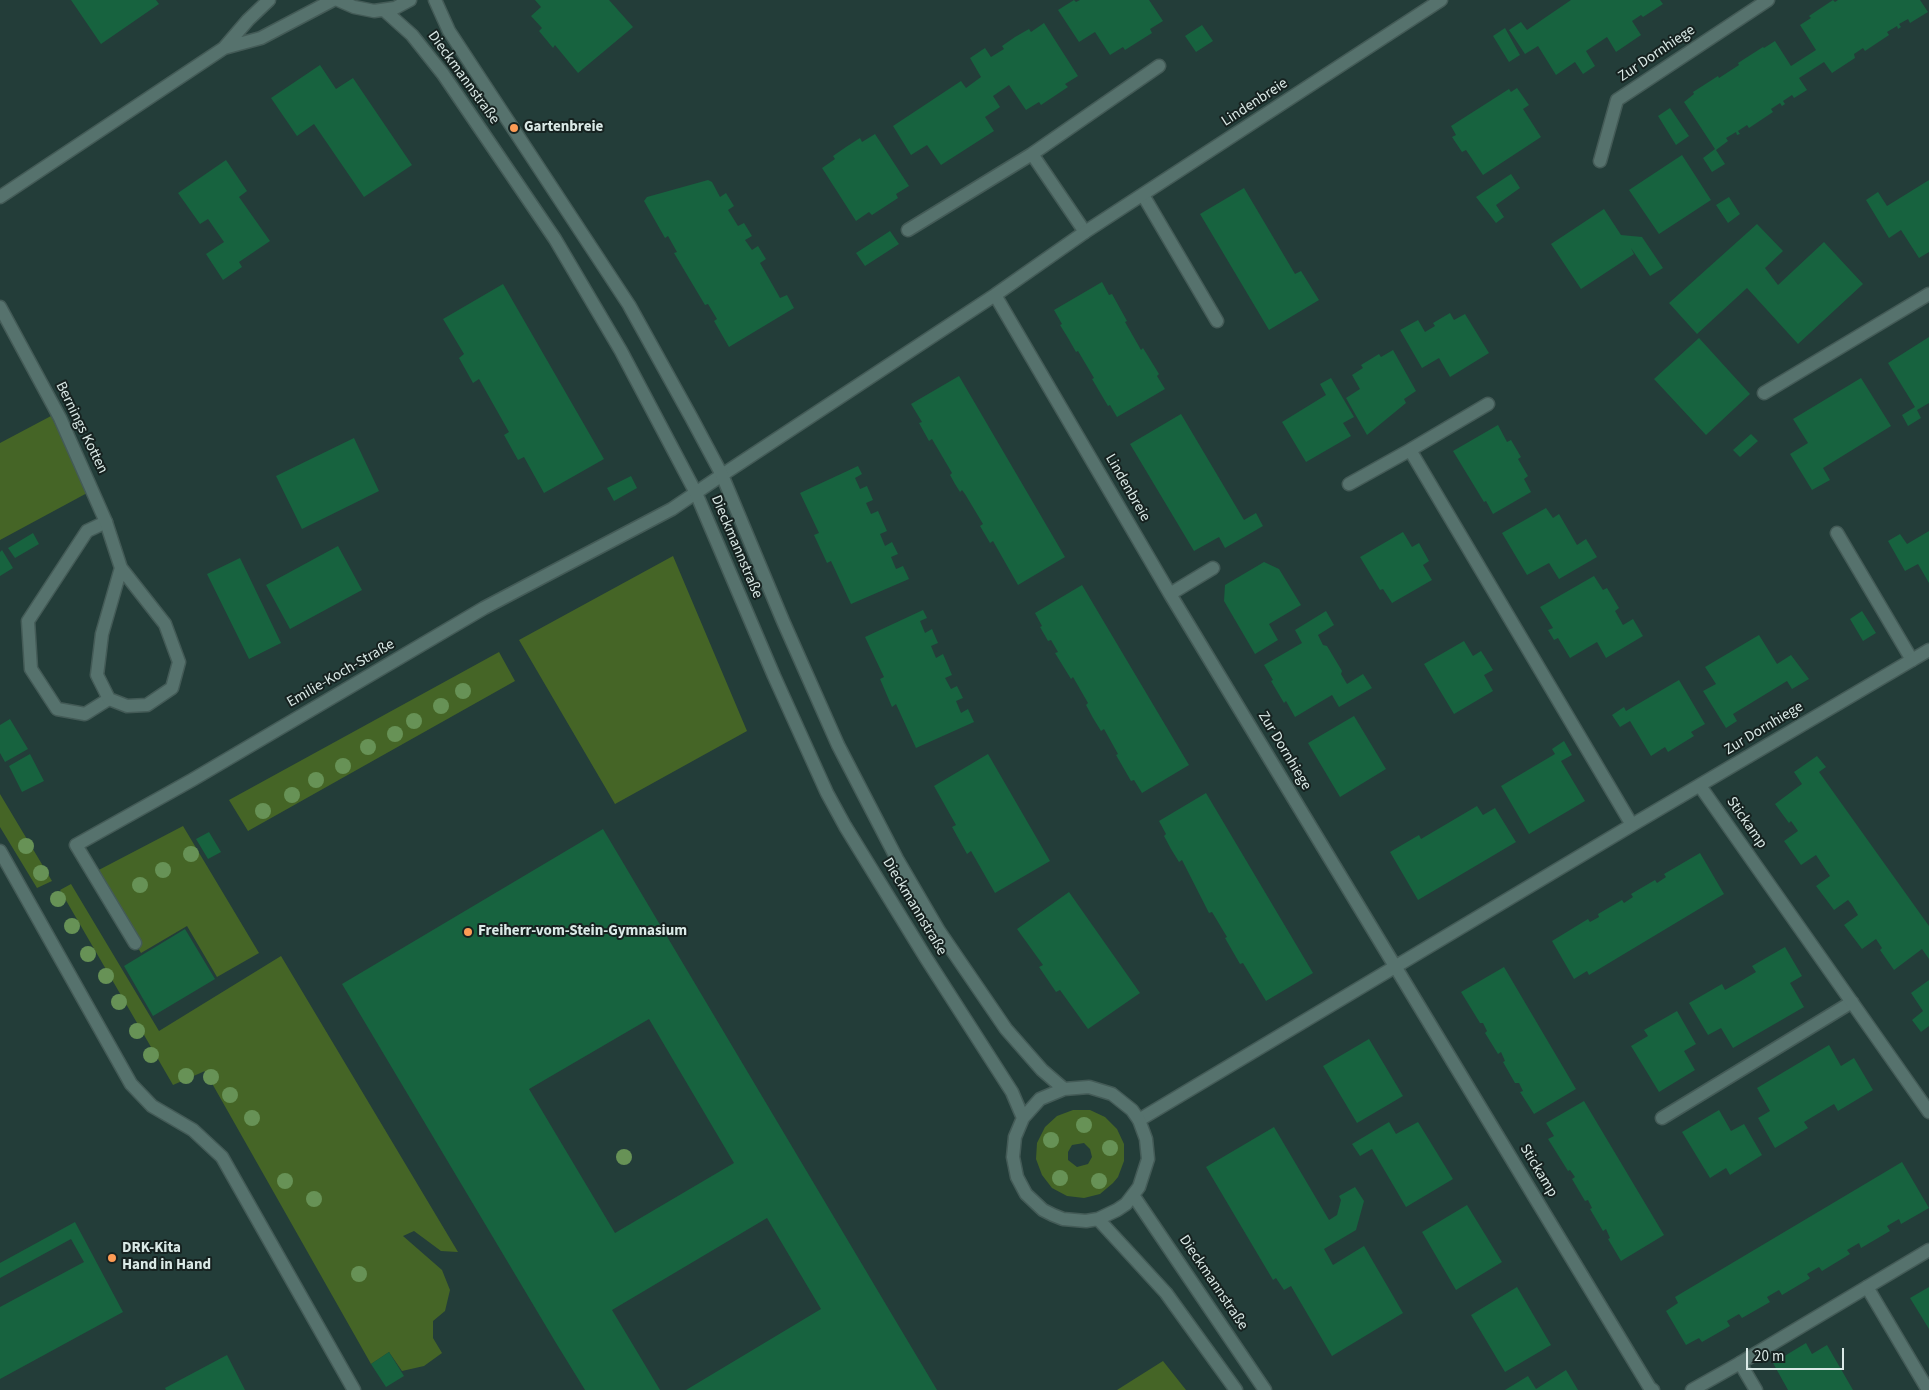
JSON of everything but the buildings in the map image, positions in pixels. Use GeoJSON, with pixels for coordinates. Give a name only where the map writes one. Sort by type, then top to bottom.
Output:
{"type":"FeatureCollection","features":[{"type":"Feature","properties":{"kind":"street"},"geometry":{"type":"LineString","coordinates":[[0,197],[224,48],[248,20],[269,0]]}},
{"type":"Feature","properties":{"kind":"street"},"geometry":{"type":"LineString","coordinates":[[224,48],[262,38],[333,0]]}},
{"type":"Feature","properties":{"kind":"street"},"geometry":{"type":"LineString","coordinates":[[338,0],[354,8],[364,10],[395,8],[410,0]]}},
{"type":"Feature","properties":{"kind":"street","name":"Dieckmannstraße"},"geometry":{"type":"LineString","coordinates":[[435,0],[449,31],[629,305],[722,475],[834,737],[855,781],[897,859],[939,930],[1006,1029],[1042,1070],[1064,1088]]}},
{"type":"Feature","properties":{"kind":"street","name":"Lindenbreie"},"geometry":{"type":"LineString","coordinates":[[722,475],[995,295],[1085,232],[1441,0]]}},
{"type":"Feature","properties":{"kind":"street","name":"Zur Dornhiege"},"geometry":{"type":"LineString","coordinates":[[1600,161],[1617,100],[1768,0]]}},
{"type":"Feature","properties":{"kind":"street","name":"Dieckmannstraße"},"geometry":{"type":"LineString","coordinates":[[384,10],[412,35],[444,74],[555,239],[621,351],[696,493],[774,676],[827,793],[926,958],[1012,1092],[1023,1118]]}},
{"type":"Feature","properties":{"kind":"street"},"geometry":{"type":"LineString","coordinates":[[908,230],[1032,154],[1159,66]]}},
{"type":"Feature","properties":{"kind":"street"},"geometry":{"type":"LineString","coordinates":[[1032,154],[1085,232]]}},
{"type":"Feature","properties":{"kind":"street"},"geometry":{"type":"LineString","coordinates":[[1143,195],[1217,321]]}},
{"type":"Feature","properties":{"kind":"street"},"geometry":{"type":"LineString","coordinates":[[1764,393],[1929,294]]}},
{"type":"Feature","properties":{"kind":"street","name":"Lindenbreie"},"geometry":{"type":"LineString","coordinates":[[995,295],[1170,594]]}},
{"type":"Feature","properties":{"kind":"street","name":"Bernings Kotten"},"geometry":{"type":"LineString","coordinates":[[0,308],[60,418],[106,522],[121,568],[165,624],[179,662],[172,688],[148,705],[126,706],[110,698]]}},
{"type":"Feature","properties":{"kind":"street"},"geometry":{"type":"LineString","coordinates":[[1349,484],[1488,404]]}},
{"type":"Feature","properties":{"kind":"street"},"geometry":{"type":"LineString","coordinates":[[1410,450],[1632,825]]}},
{"type":"Feature","properties":{"kind":"street","name":"Emilie-Koch-Straße"},"geometry":{"type":"LineString","coordinates":[[135,943],[76,845],[192,780],[484,608],[672,509],[722,475]]}},
{"type":"Feature","properties":{"kind":"street"},"geometry":{"type":"LineString","coordinates":[[106,522],[87,531],[28,621],[31,669],[57,709],[85,714],[110,698],[97,675],[102,634],[121,568]]}},
{"type":"Feature","properties":{"kind":"street"},"geometry":{"type":"LineString","coordinates":[[1837,533],[1912,660]]}},
{"type":"Feature","properties":{"kind":"street"},"geometry":{"type":"LineString","coordinates":[[1170,594],[1213,568]]}},
{"type":"Feature","properties":{"kind":"street","name":"Zur Dornhiege"},"geometry":{"type":"LineString","coordinates":[[1170,594],[1396,967]]}},
{"type":"Feature","properties":{"kind":"street","name":"Zur Dornhiege"},"geometry":{"type":"LineString","coordinates":[[1139,1120],[1929,650]]}},
{"type":"Feature","properties":{"kind":"street","name":"Stickamp"},"geometry":{"type":"LineString","coordinates":[[1700,786],[1929,1112]]}},
{"type":"Feature","properties":{"kind":"street"},"geometry":{"type":"LineString","coordinates":[[0,851],[131,1084],[152,1106],[193,1130],[222,1157],[354,1390]]}},
{"type":"Feature","properties":{"kind":"street","name":"Stickamp"},"geometry":{"type":"LineString","coordinates":[[1396,967],[1650,1388],[1653,1390]]}},
{"type":"Feature","properties":{"kind":"street"},"geometry":{"type":"LineString","coordinates":[[1662,1118],[1852,1002]]}},
{"type":"Feature","properties":{"kind":"street"},"geometry":{"type":"LineString","coordinates":[[1089,1087],[1112,1094],[1122,1101],[1139,1120],[1146,1139],[1148,1159],[1143,1178],[1133,1196],[1117,1210],[1098,1219],[1080,1221],[1064,1219],[1043,1210],[1026,1194],[1017,1177],[1013,1157],[1015,1137],[1023,1118],[1040,1099],[1064,1088],[1089,1087]]}},
{"type":"Feature","properties":{"kind":"street","name":"Dieckmannstraße"},"geometry":{"type":"LineString","coordinates":[[1133,1196],[1265,1390]]}},
{"type":"Feature","properties":{"kind":"street"},"geometry":{"type":"LineString","coordinates":[[1098,1219],[1166,1294],[1236,1390]]}},
{"type":"Feature","properties":{"kind":"street"},"geometry":{"type":"LineString","coordinates":[[1692,1390],[1929,1250]]}},
{"type":"Feature","properties":{"kind":"street"},"geometry":{"type":"LineString","coordinates":[[1867,1287],[1928,1390]]}},
{"type":"Feature","properties":{"kind":"street"},"geometry":{"type":"LineString","coordinates":[[1740,1363],[1756,1390]]}},
{"type":"Feature","properties":{"kind":"green space"},"geometry":{"type":"Polygon","coordinates":[[[51,416],[89,492],[0,540],[0,443],[51,416]]]}},
{"type":"Feature","properties":{"kind":"green space"},"geometry":{"type":"Polygon","coordinates":[[[673,556],[747,731],[615,804],[519,640],[673,556]]]}},
{"type":"Feature","properties":{"kind":"green space"},"geometry":{"type":"Polygon","coordinates":[[[499,652],[515,681],[248,831],[229,800],[499,652]]]}},
{"type":"Feature","properties":{"kind":"green space"},"geometry":{"type":"Polygon","coordinates":[[[0,794],[52,881],[37,888],[0,827],[0,794]]]}},
{"type":"Feature","properties":{"kind":"green space"},"geometry":{"type":"Polygon","coordinates":[[[183,826],[259,953],[217,977],[187,926],[141,953],[93,873],[183,826]]]}},
{"type":"Feature","properties":{"kind":"green space"},"geometry":{"type":"Polygon","coordinates":[[[71,884],[159,1031],[281,956],[458,1252],[441,1251],[414,1231],[403,1236],[442,1270],[450,1290],[445,1311],[433,1321],[433,1338],[442,1353],[424,1366],[402,1371],[389,1352],[371,1364],[205,1071],[173,1085],[60,890],[71,884]]]}},
{"type":"Feature","properties":{"kind":"green space"},"geometry":{"type":"Polygon","coordinates":[[[1073,1110],[1090,1110],[1105,1117],[1117,1129],[1124,1144],[1124,1161],[1118,1177],[1100,1194],[1084,1198],[1067,1196],[1052,1188],[1042,1175],[1036,1159],[1037,1143],[1045,1127],[1057,1116],[1073,1110]],[[1084,1143],[1072,1145],[1068,1152],[1068,1160],[1077,1167],[1088,1164],[1092,1157],[1090,1149],[1084,1143]]]}},
{"type":"Feature","properties":{"kind":"green space"},"geometry":{"type":"Polygon","coordinates":[[[1163,1361],[1186,1390],[1117,1390],[1136,1378],[1163,1361]]]}},
{"type":"Feature","properties":{"kind":"place","name":"Gartenbreie"},"geometry":{"type":"Point","coordinates":[514,128]}},
{"type":"Feature","properties":{"kind":"place","name":"Freiherr-vom-Stein-Gymnasium"},"geometry":{"type":"Point","coordinates":[468,932]}},
{"type":"Feature","properties":{"kind":"place","name":"DRK-Kita Hand in Hand"},"geometry":{"type":"Point","coordinates":[112,1258]}}]}
